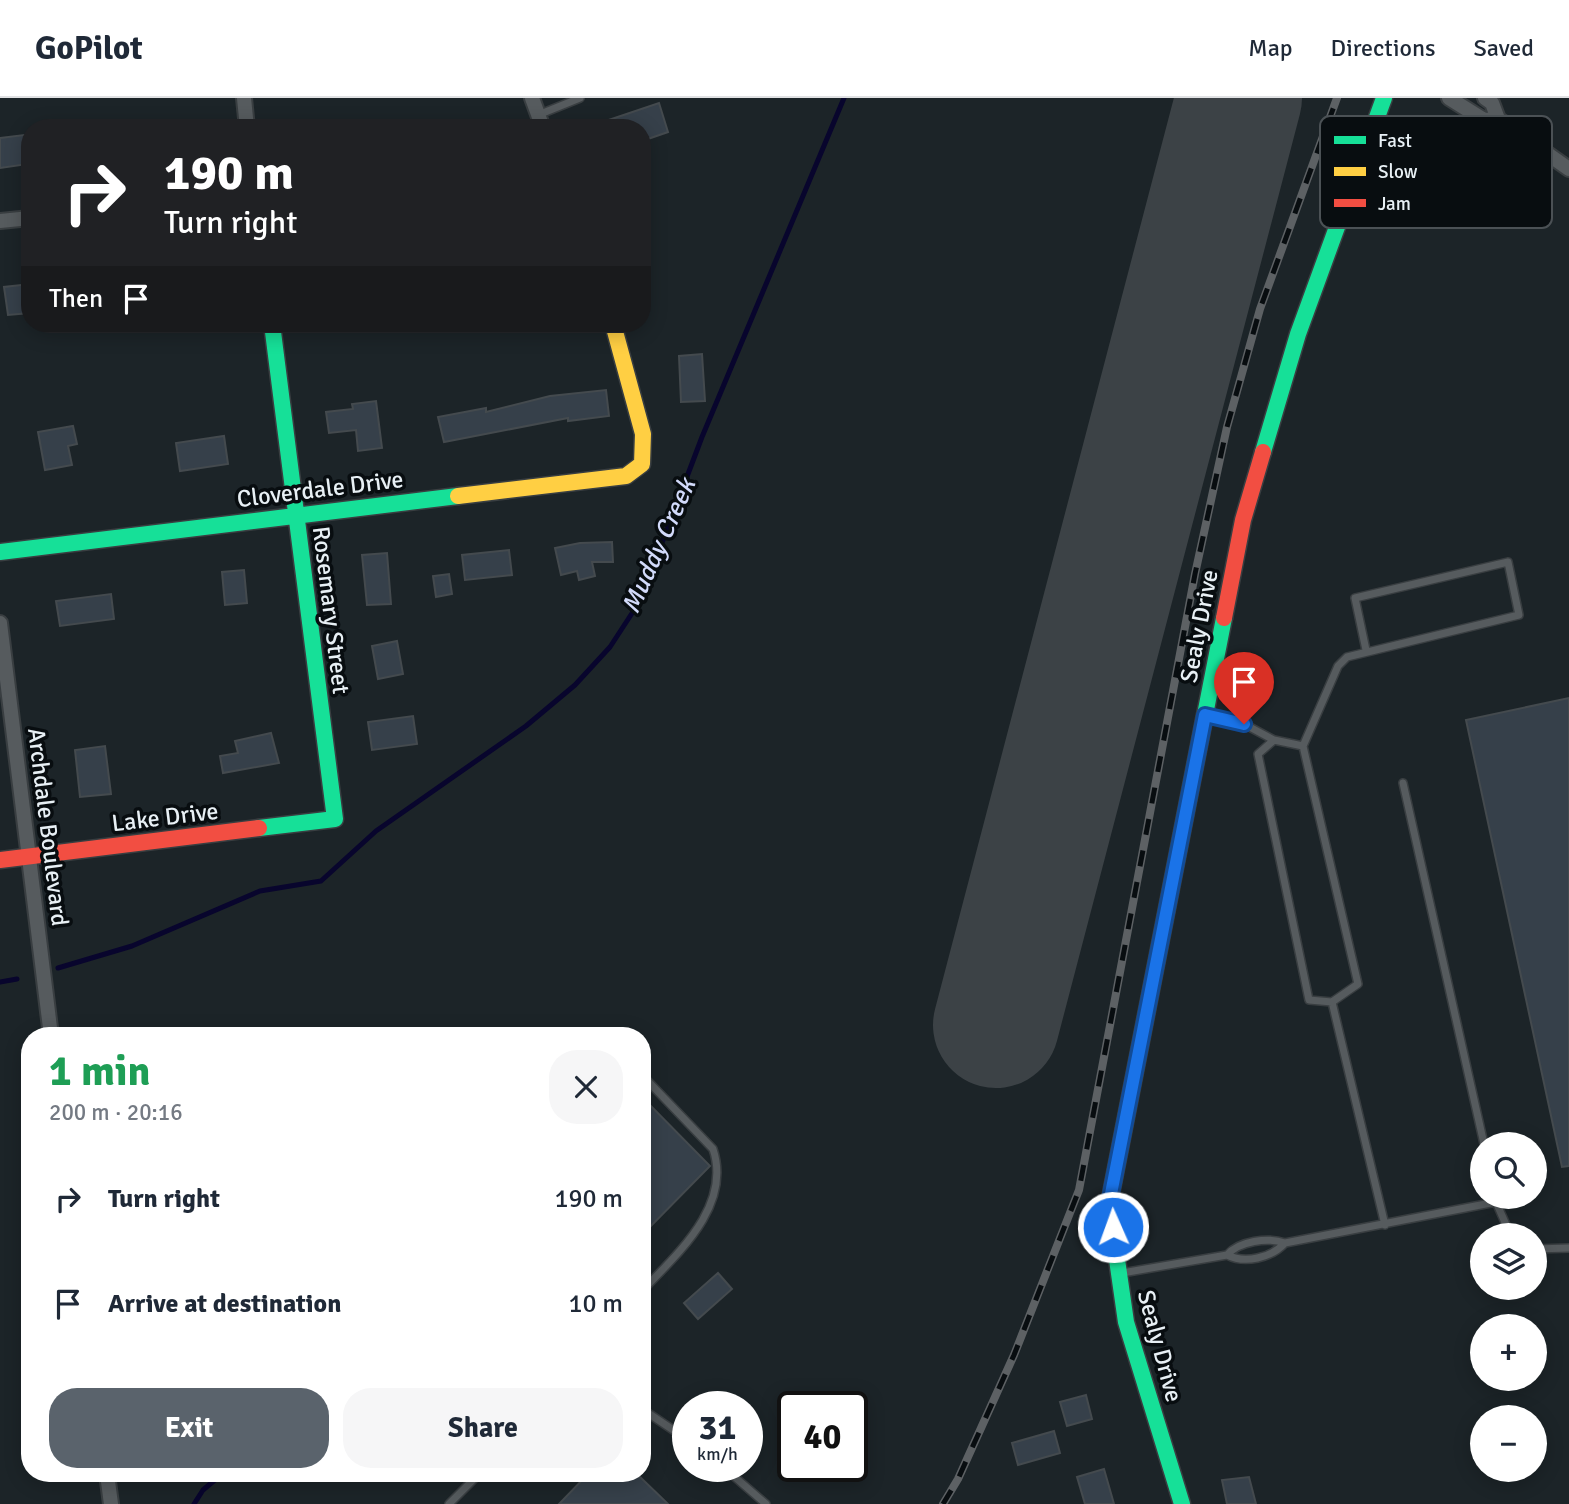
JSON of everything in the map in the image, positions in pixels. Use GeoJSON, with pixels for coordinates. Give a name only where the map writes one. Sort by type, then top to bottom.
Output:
{"type":"FeatureCollection","features":[{"type":"Feature","properties":{"kind":"street"},"geometry":{"type":"LineString","coordinates":[[244,98],[246,119]]}},
{"type":"Feature","properties":{"kind":"street"},"geometry":{"type":"LineString","coordinates":[[532,98],[540,119]]}},
{"type":"Feature","properties":{"kind":"street","name":"Sealy Drive"},"geometry":{"type":"LineString","coordinates":[[1377,116],[1384,98]]}},
{"type":"Feature","properties":{"kind":"street"},"geometry":{"type":"LineString","coordinates":[[1449,98],[1478,116]]}},
{"type":"Feature","properties":{"kind":"street"},"geometry":{"type":"LineString","coordinates":[[1485,98],[1492,103],[1497,116]]}},
{"type":"Feature","properties":{"kind":"street"},"geometry":{"type":"LineString","coordinates":[[1552,157],[1569,169]]}},
{"type":"Feature","properties":{"kind":"street"},"geometry":{"type":"LineString","coordinates":[[0,221],[21,219]]}},
{"type":"Feature","properties":{"kind":"street","name":"Sealy Drive"},"geometry":{"type":"LineString","coordinates":[[1182,1504],[1126,1322],[1109,1204],[1243,520],[1298,334],[1337,228]]}},
{"type":"Feature","properties":{"kind":"street","name":"Rosemary Street"},"geometry":{"type":"LineString","coordinates":[[273,333],[335,819]]}},
{"type":"Feature","properties":{"kind":"street","name":"Cloverdale Drive"},"geometry":{"type":"LineString","coordinates":[[0,552],[626,476],[642,464],[643,434],[615,333]]}},
{"type":"Feature","properties":{"kind":"street","name":"Archdale Boulevard"},"geometry":{"type":"LineString","coordinates":[[0,623],[50,1027]]}},
{"type":"Feature","properties":{"kind":"street","name":"Lake Drive"},"geometry":{"type":"LineString","coordinates":[[0,860],[335,819]]}},
{"type":"Feature","properties":{"kind":"street"},"geometry":{"type":"LineString","coordinates":[[108,1482],[111,1504]]}},
{"type":"Feature","properties":{"kind":"lane"},"geometry":{"type":"LineString","coordinates":[[544,119],[580,98]]}},
{"type":"Feature","properties":{"kind":"lane"},"geometry":{"type":"LineString","coordinates":[[1274,740],[1258,754],[1309,1000],[1332,1002],[1358,984],[1303,746],[1338,666],[1347,657],[1366,650],[1519,615],[1508,562],[1355,598],[1366,650]]}},
{"type":"Feature","properties":{"kind":"lane"},"geometry":{"type":"LineString","coordinates":[[1205,715],[1244,724],[1274,740],[1303,746]]}},
{"type":"Feature","properties":{"kind":"lane"},"geometry":{"type":"LineString","coordinates":[[1403,783],[1481,1132]]}},
{"type":"Feature","properties":{"kind":"lane"},"geometry":{"type":"LineString","coordinates":[[1332,1002],[1385,1224]]}},
{"type":"Feature","properties":{"kind":"lane"},"geometry":{"type":"LineString","coordinates":[[651,1084],[713,1149],[718,1165],[717,1186],[695,1234],[651,1281]]}},
{"type":"Feature","properties":{"kind":"lane"},"geometry":{"type":"LineString","coordinates":[[1227,1255],[1234,1247],[1274,1239],[1285,1243],[1470,1205]]}},
{"type":"Feature","properties":{"kind":"lane"},"geometry":{"type":"LineString","coordinates":[[1119,1274],[1227,1255],[1238,1261],[1276,1253],[1285,1243]]}},
{"type":"Feature","properties":{"kind":"lane"},"geometry":{"type":"LineString","coordinates":[[1547,1249],[1569,1248]]}},
{"type":"Feature","properties":{"kind":"lane"},"geometry":{"type":"LineString","coordinates":[[651,1415],[672,1429]]}},
{"type":"Feature","properties":{"kind":"lane"},"geometry":{"type":"LineString","coordinates":[[449,1504],[471,1482]]}},
{"type":"Feature","properties":{"kind":"lane"},"geometry":{"type":"LineString","coordinates":[[741,1482],[766,1504]]}},
{"type":"Feature","properties":{"kind":"building"},"geometry":{"type":"Polygon","coordinates":[[[659,103],[668,132],[651,138],[651,119],[612,119],[659,103]]]}},
{"type":"Feature","properties":{"kind":"building"},"geometry":{"type":"Polygon","coordinates":[[[21,135],[21,165],[0,168],[0,138],[21,135]]]}},
{"type":"Feature","properties":{"kind":"building"},"geometry":{"type":"Polygon","coordinates":[[[21,285],[21,314],[8,315],[4,287],[21,285]]]}},
{"type":"Feature","properties":{"kind":"building"},"geometry":{"type":"Polygon","coordinates":[[[702,354],[705,401],[681,402],[679,356],[702,354]]]}},
{"type":"Feature","properties":{"kind":"building"},"geometry":{"type":"Polygon","coordinates":[[[606,390],[609,416],[568,421],[568,418],[444,442],[438,417],[486,408],[486,412],[550,396],[606,390]]]}},
{"type":"Feature","properties":{"kind":"building"},"geometry":{"type":"Polygon","coordinates":[[[376,401],[382,448],[358,451],[356,430],[329,433],[326,412],[353,409],[352,404],[376,401]]]}},
{"type":"Feature","properties":{"kind":"building"},"geometry":{"type":"Polygon","coordinates":[[[73,426],[77,444],[68,446],[72,465],[45,470],[38,432],[73,426]]]}},
{"type":"Feature","properties":{"kind":"building"},"geometry":{"type":"Polygon","coordinates":[[[224,436],[228,464],[180,471],[176,443],[224,436]]]}},
{"type":"Feature","properties":{"kind":"building"},"geometry":{"type":"Polygon","coordinates":[[[612,542],[613,562],[592,562],[595,576],[579,580],[577,571],[561,575],[555,548],[580,543],[612,542]]]}},
{"type":"Feature","properties":{"kind":"building"},"geometry":{"type":"Polygon","coordinates":[[[509,550],[512,575],[465,580],[462,555],[509,550]]]}},
{"type":"Feature","properties":{"kind":"building"},"geometry":{"type":"Polygon","coordinates":[[[387,553],[391,604],[367,605],[362,555],[387,553]]]}},
{"type":"Feature","properties":{"kind":"building"},"geometry":{"type":"Polygon","coordinates":[[[244,570],[247,603],[225,605],[222,572],[244,570]]]}},
{"type":"Feature","properties":{"kind":"building"},"geometry":{"type":"Polygon","coordinates":[[[449,574],[452,594],[436,597],[433,576],[449,574]]]}},
{"type":"Feature","properties":{"kind":"building"},"geometry":{"type":"Polygon","coordinates":[[[111,594],[114,619],[60,626],[56,601],[111,594]]]}},
{"type":"Feature","properties":{"kind":"building"},"geometry":{"type":"Polygon","coordinates":[[[397,641],[403,674],[378,679],[372,646],[397,641]]]}},
{"type":"Feature","properties":{"kind":"building"},"geometry":{"type":"Polygon","coordinates":[[[1569,698],[1569,1166],[1562,1167],[1466,720],[1569,698]]]}},
{"type":"Feature","properties":{"kind":"building"},"geometry":{"type":"Polygon","coordinates":[[[413,716],[417,744],[372,750],[368,722],[413,716]]]}},
{"type":"Feature","properties":{"kind":"building"},"geometry":{"type":"Polygon","coordinates":[[[271,733],[279,763],[223,773],[220,756],[238,753],[235,741],[271,733]]]}},
{"type":"Feature","properties":{"kind":"building"},"geometry":{"type":"Polygon","coordinates":[[[105,746],[111,794],[80,797],[75,750],[105,746]]]}},
{"type":"Feature","properties":{"kind":"building"},"geometry":{"type":"Polygon","coordinates":[[[651,1106],[710,1166],[651,1226],[651,1106]]]}},
{"type":"Feature","properties":{"kind":"building"},"geometry":{"type":"Polygon","coordinates":[[[718,1273],[732,1289],[698,1319],[684,1303],[718,1273]]]}},
{"type":"Feature","properties":{"kind":"building"},"geometry":{"type":"Polygon","coordinates":[[[1086,1395],[1092,1419],[1067,1426],[1060,1402],[1086,1395]]]}},
{"type":"Feature","properties":{"kind":"building"},"geometry":{"type":"Polygon","coordinates":[[[1054,1431],[1060,1453],[1018,1465],[1012,1443],[1054,1431]]]}},
{"type":"Feature","properties":{"kind":"building"},"geometry":{"type":"Polygon","coordinates":[[[1104,1469],[1114,1504],[1085,1504],[1077,1477],[1104,1469]]]}},
{"type":"Feature","properties":{"kind":"building"},"geometry":{"type":"Polygon","coordinates":[[[1249,1477],[1256,1504],[1227,1504],[1222,1480],[1249,1477]]]}},
{"type":"Feature","properties":{"kind":"building"},"geometry":{"type":"Polygon","coordinates":[[[580,1482],[645,1482],[668,1504],[559,1504],[580,1482]]]}},
{"type":"Feature","properties":{"kind":"waterway","name":"Muddy Creek"},"geometry":{"type":"LineString","coordinates":[[58,968],[132,946],[260,891],[321,881],[376,831],[526,726],[575,685],[610,647],[640,601],[702,437],[844,98]]}},
{"type":"Feature","properties":{"kind":"waterway"},"geometry":{"type":"LineString","coordinates":[[0,982],[17,979]]}},
{"type":"Feature","properties":{"kind":"waterway","name":"Muddy Creek"},"geometry":{"type":"LineString","coordinates":[[194,1504],[203,1490],[212,1482]]}},
{"type":"Feature","properties":{"kind":"runway"},"geometry":{"type":"LineString","coordinates":[[996,1025],[1239,98]]}},
{"type":"Feature","properties":{"kind":"railway"},"geometry":{"type":"LineString","coordinates":[[1330,116],[1337,98]]}},
{"type":"Feature","properties":{"kind":"railway"},"geometry":{"type":"LineString","coordinates":[[943,1504],[958,1479],[1014,1355],[1079,1190],[1195,574],[1227,427],[1260,309],[1320,145]]}},
{"type":"Feature","properties":{"kind":"traffic: fast"},"geometry":{"type":"LineString","coordinates":[[1377,116],[1384,98]]}},
{"type":"Feature","properties":{"kind":"traffic: fast"},"geometry":{"type":"LineString","coordinates":[[1263,452],[1298,334],[1337,228]]}},
{"type":"Feature","properties":{"kind":"traffic: fast"},"geometry":{"type":"LineString","coordinates":[[259,828],[335,819],[273,333]]}},
{"type":"Feature","properties":{"kind":"traffic: fast"},"geometry":{"type":"LineString","coordinates":[[0,552],[458,496]]}},
{"type":"Feature","properties":{"kind":"traffic: fast"},"geometry":{"type":"LineString","coordinates":[[1182,1504],[1126,1322],[1109,1204],[1224,618]]}},
{"type":"Feature","properties":{"kind":"traffic: slow"},"geometry":{"type":"LineString","coordinates":[[458,496],[626,476],[642,464],[643,434],[615,333]]}},
{"type":"Feature","properties":{"kind":"traffic: jam"},"geometry":{"type":"LineString","coordinates":[[1224,618],[1243,520],[1263,452]]}},
{"type":"Feature","properties":{"kind":"traffic: jam"},"geometry":{"type":"LineString","coordinates":[[0,860],[259,828]]}},
{"type":"Feature","properties":{"kind":"route"},"geometry":{"type":"LineString","coordinates":[[1113,1227],[1109,1204],[1205,715],[1244,724]]}}]}
